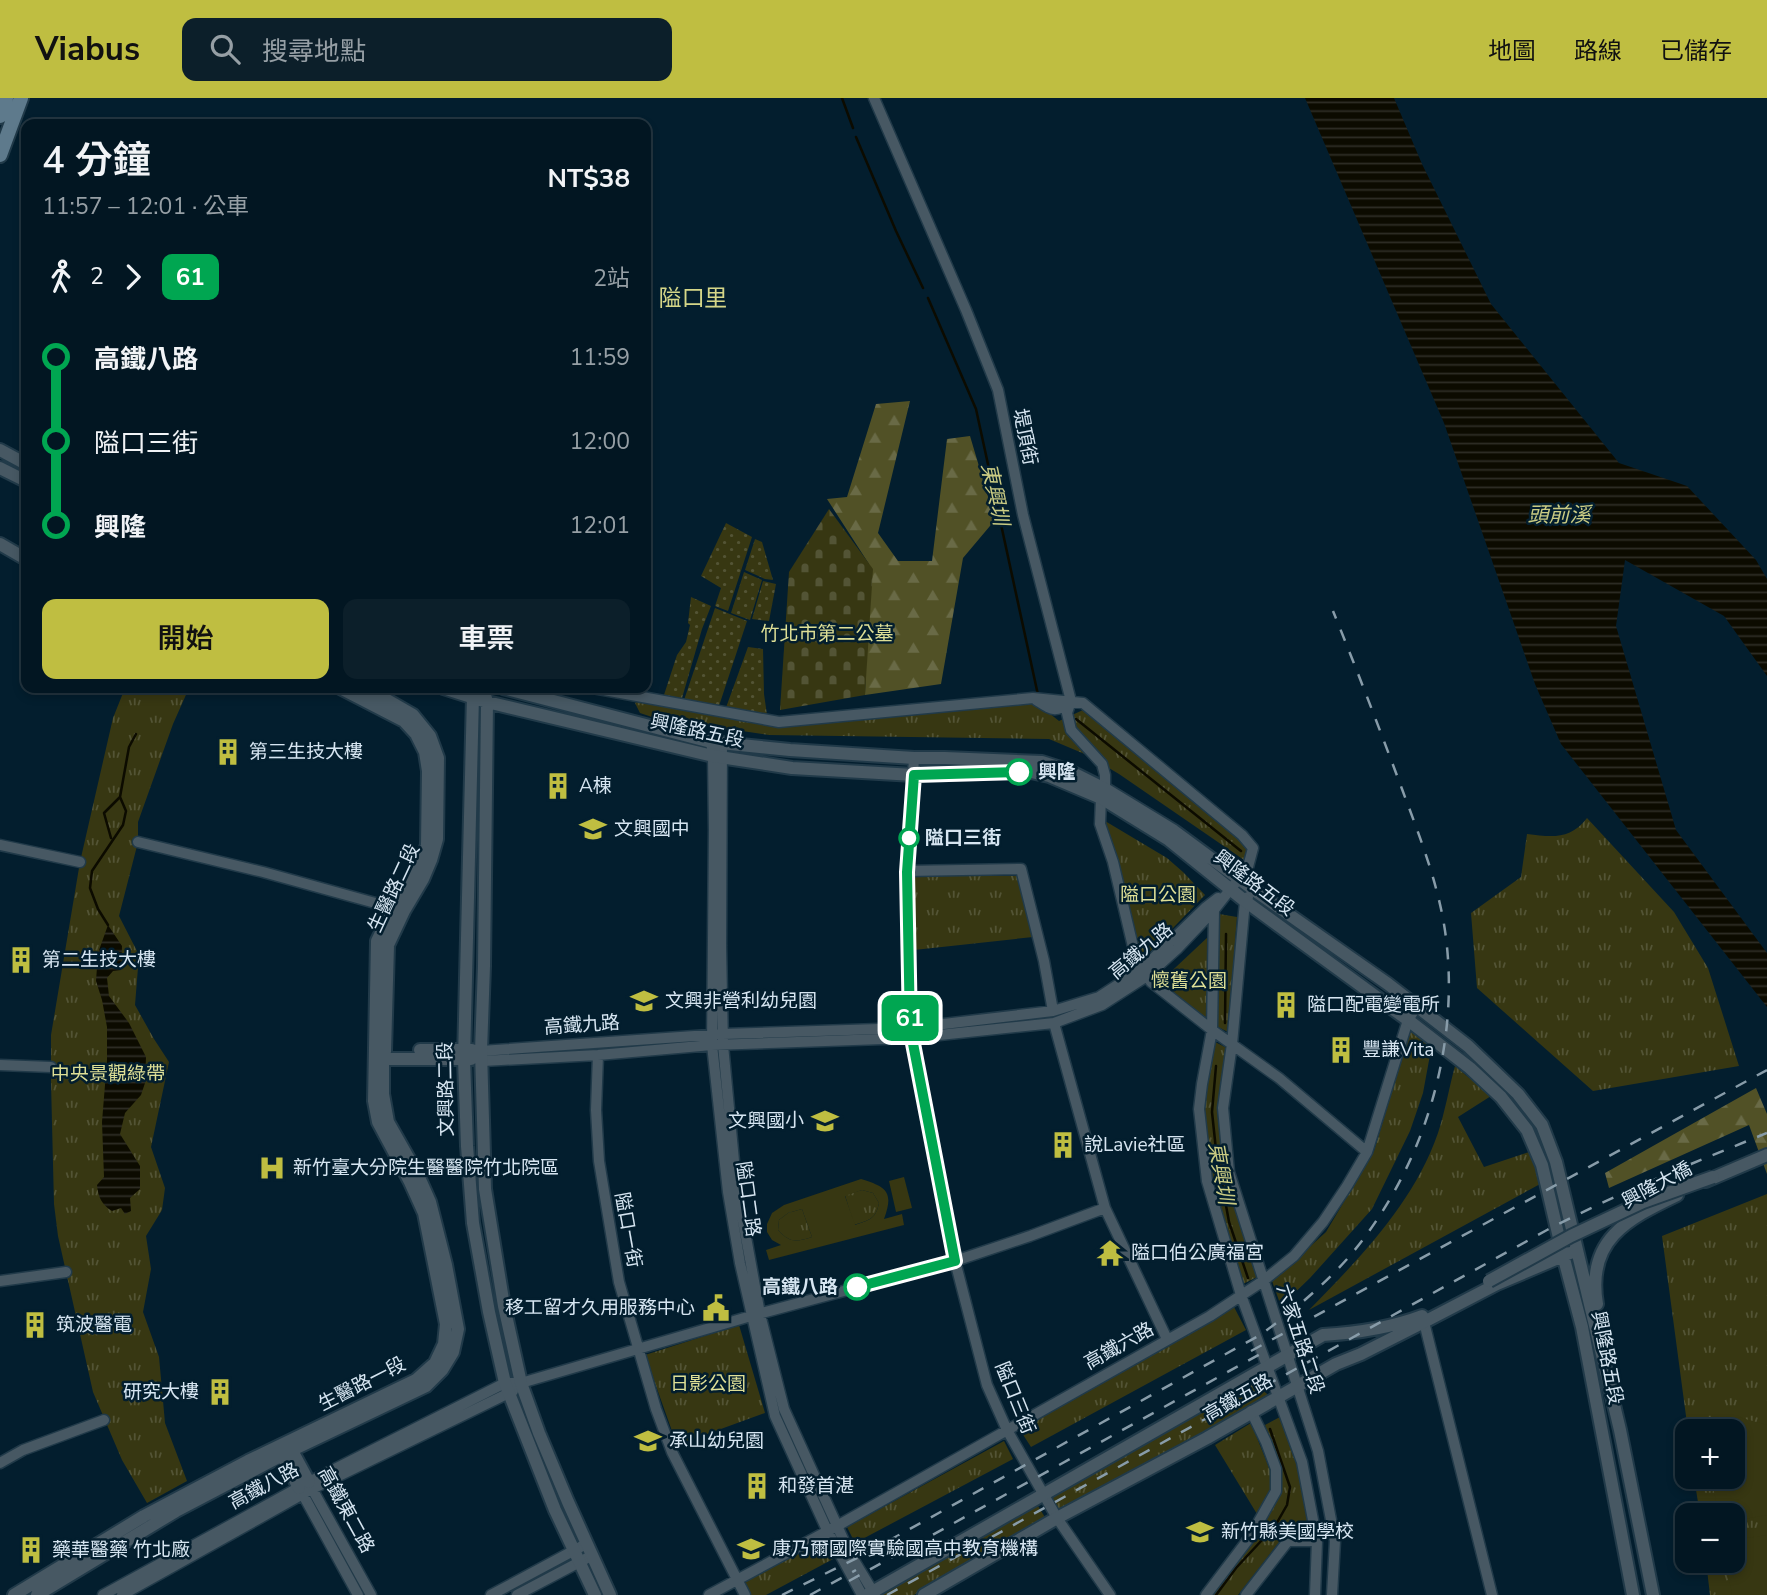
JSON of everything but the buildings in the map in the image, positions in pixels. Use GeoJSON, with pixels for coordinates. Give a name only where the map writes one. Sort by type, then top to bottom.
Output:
{"type":"FeatureCollection","features":[{"type":"Feature","properties":{"kind":"main road"},"geometry":{"type":"LineString","coordinates":[[0,155],[5,107],[21,98]]}},
{"type":"Feature","properties":{"kind":"street","name":"堤頂街"},"geometry":{"type":"LineString","coordinates":[[874,98],[998,390],[1023,515],[1071,701],[1067,713],[1072,730]]}},
{"type":"Feature","properties":{"kind":"street"},"geometry":{"type":"LineString","coordinates":[[0,450],[21,461]]}},
{"type":"Feature","properties":{"kind":"street"},"geometry":{"type":"LineString","coordinates":[[0,468],[21,478]]}},
{"type":"Feature","properties":{"kind":"street"},"geometry":{"type":"LineString","coordinates":[[0,535],[21,547]]}},
{"type":"Feature","properties":{"kind":"street"},"geometry":{"type":"LineString","coordinates":[[0,544],[21,556]]}},
{"type":"Feature","properties":{"kind":"street","name":"生醫路二段"},"geometry":{"type":"LineString","coordinates":[[350,693],[404,721],[416,734],[425,752],[428,771],[427,845],[420,867],[399,909]]}},
{"type":"Feature","properties":{"kind":"street","name":"生醫路二段"},"geometry":{"type":"LineString","coordinates":[[373,693],[414,715],[430,736],[438,758],[437,839],[431,860],[423,879],[377,941],[379,1054]]}},
{"type":"Feature","properties":{"kind":"street","name":"文興路二段"},"geometry":{"type":"LineString","coordinates":[[478,693],[464,1054],[473,1223],[489,1312],[508,1388],[555,1510],[610,1595]]}},
{"type":"Feature","properties":{"kind":"street","name":"興隆路五段"},"geometry":{"type":"LineString","coordinates":[[480,693],[487,702],[717,757],[792,768],[914,775],[1031,772],[1049,776],[1103,793],[1244,872],[1254,890],[1417,1006],[1468,1046],[1518,1094],[1542,1125],[1556,1162],[1578,1250],[1620,1430],[1653,1594]]}},
{"type":"Feature","properties":{"kind":"street","name":"興隆路五段"},"geometry":{"type":"LineString","coordinates":[[523,693],[716,742],[914,758],[1042,762],[1067,770],[1168,840],[1245,901],[1470,1068],[1501,1097],[1527,1130],[1542,1165],[1582,1327],[1633,1595]]}},
{"type":"Feature","properties":{"kind":"street"},"geometry":{"type":"LineString","coordinates":[[620,693],[779,722],[1033,698],[1083,702],[1242,835],[1253,848],[1244,872],[1230,889]]}},
{"type":"Feature","properties":{"kind":"street"},"geometry":{"type":"LineString","coordinates":[[1033,698],[1051,710],[1072,730],[1102,764],[1105,775],[1100,824],[1116,873],[1135,955],[1144,973],[1151,982],[1212,1030],[1279,1078],[1367,1153]]}},
{"type":"Feature","properties":{"kind":"street"},"geometry":{"type":"LineString","coordinates":[[1051,710],[1061,709],[1071,701]]}},
{"type":"Feature","properties":{"kind":"street","name":"文興路二段"},"geometry":{"type":"LineString","coordinates":[[487,702],[482,1056],[485,1189],[504,1306],[521,1383],[583,1553],[595,1595]]}},
{"type":"Feature","properties":{"kind":"street","name":"隘口二路"},"geometry":{"type":"LineString","coordinates":[[716,742],[714,855],[718,1040],[756,1315],[784,1409],[832,1528],[869,1594]]}},
{"type":"Feature","properties":{"kind":"street","name":"隘口三街"},"geometry":{"type":"LineString","coordinates":[[914,758],[907,872],[910,1033],[955,1261],[988,1385],[1007,1430],[1057,1518],[1110,1595]]}},
{"type":"Feature","properties":{"kind":"street"},"geometry":{"type":"LineString","coordinates":[[138,842],[399,909]]}},
{"type":"Feature","properties":{"kind":"street"},"geometry":{"type":"LineString","coordinates":[[0,845],[80,862]]}},
{"type":"Feature","properties":{"kind":"street"},"geometry":{"type":"LineString","coordinates":[[907,872],[1021,869],[1044,961],[1053,1011]]}},
{"type":"Feature","properties":{"kind":"street","name":"高鐵九路"},"geometry":{"type":"LineString","coordinates":[[482,1056],[718,1040],[910,1033],[1054,1023],[1102,1005],[1177,948],[1214,910],[1230,889]]}},
{"type":"Feature","properties":{"kind":"street","name":"高鐵九路"},"geometry":{"type":"LineString","coordinates":[[910,1033],[1053,1011],[1099,997],[1144,973],[1205,908],[1230,889]]}},
{"type":"Feature","properties":{"kind":"street"},"geometry":{"type":"LineString","coordinates":[[1245,901],[1254,890]]}},
{"type":"Feature","properties":{"kind":"street","name":"六家五路二段"},"geometry":{"type":"LineString","coordinates":[[1245,901],[1232,1045],[1223,1108],[1229,1172],[1318,1451],[1335,1541],[1332,1595]]}},
{"type":"Feature","properties":{"kind":"street","name":"六家五路二段"},"geometry":{"type":"LineString","coordinates":[[1214,910],[1212,1030],[1199,1109],[1207,1181],[1241,1295],[1302,1462],[1317,1541],[1315,1595]]}},
{"type":"Feature","properties":{"kind":"street","name":"高鐵六路"},"geometry":{"type":"LineString","coordinates":[[709,1595],[1210,1315],[1263,1281],[1294,1256],[1323,1222],[1367,1153],[1408,1020],[1417,1006]]}},
{"type":"Feature","properties":{"kind":"street"},"geometry":{"type":"LineString","coordinates":[[1054,1023],[1105,1208],[1167,1339]]}},
{"type":"Feature","properties":{"kind":"street","name":"高鐵九路"},"geometry":{"type":"LineString","coordinates":[[379,1054],[598,1055],[718,1040]]}},
{"type":"Feature","properties":{"kind":"street","name":"生醫路一段"},"geometry":{"type":"LineString","coordinates":[[14,1595],[176,1511],[285,1449],[416,1380],[435,1363],[444,1344],[446,1324],[424,1213],[378,1122],[374,1101],[379,1054]]}},
{"type":"Feature","properties":{"kind":"street","name":"隘口一街"},"geometry":{"type":"LineString","coordinates":[[598,1055],[596,1110],[599,1161],[620,1282],[656,1409],[672,1452],[745,1595]]}},
{"type":"Feature","properties":{"kind":"street"},"geometry":{"type":"LineString","coordinates":[[0,1065],[51,1067]]}},
{"type":"Feature","properties":{"kind":"street","name":"興隆大橋"},"geometry":{"type":"LineString","coordinates":[[1427,1318],[1571,1236],[1643,1202],[1767,1155]]}},
{"type":"Feature","properties":{"kind":"street","name":"興隆大橋"},"geometry":{"type":"LineString","coordinates":[[1653,1594],[1642,1499],[1596,1296],[1597,1270],[1603,1248],[1619,1228],[1646,1209],[1713,1177]]}},
{"type":"Feature","properties":{"kind":"street","name":"高鐵八路"},"geometry":{"type":"LineString","coordinates":[[104,1595],[305,1488],[508,1388],[756,1315],[955,1261],[1105,1208]]}},
{"type":"Feature","properties":{"kind":"street","name":"高鐵五路"},"geometry":{"type":"LineString","coordinates":[[924,1595],[1057,1518],[1207,1438],[1336,1364],[1361,1354],[1497,1284],[1578,1250]]}},
{"type":"Feature","properties":{"kind":"street"},"geometry":{"type":"LineString","coordinates":[[0,1281],[66,1272]]}},
{"type":"Feature","properties":{"kind":"street"},"geometry":{"type":"LineString","coordinates":[[1427,1318],[1492,1595]]}},
{"type":"Feature","properties":{"kind":"street","name":"高鐵五路"},"geometry":{"type":"LineString","coordinates":[[869,1594],[1323,1335],[1367,1331],[1427,1318]]}},
{"type":"Feature","properties":{"kind":"street"},"geometry":{"type":"LineString","coordinates":[[1206,1595],[1250,1537],[1276,1491],[1276,1469],[1251,1411]]}},
{"type":"Feature","properties":{"kind":"street"},"geometry":{"type":"LineString","coordinates":[[0,1462],[23,1450],[104,1420]]}},
{"type":"Feature","properties":{"kind":"street","name":"高鐵東二路"},"geometry":{"type":"LineString","coordinates":[[285,1449],[358,1595]]}},
{"type":"Feature","properties":{"kind":"street","name":"高鐵八路"},"geometry":{"type":"LineString","coordinates":[[122,1595],[305,1488]]}},
{"type":"Feature","properties":{"kind":"street","name":"高鐵東二路"},"geometry":{"type":"LineString","coordinates":[[305,1488],[371,1595]]}},
{"type":"Feature","properties":{"kind":"street"},"geometry":{"type":"LineString","coordinates":[[1246,1595],[1288,1541],[1317,1541]]}},
{"type":"Feature","properties":{"kind":"street"},"geometry":{"type":"LineString","coordinates":[[491,1595],[583,1553]]}},
{"type":"Feature","properties":{"kind":"street"},"geometry":{"type":"LineString","coordinates":[[517,1595],[583,1553]]}},
{"type":"Feature","properties":{"kind":"street","name":"生醫路一段"},"geometry":{"type":"LineString","coordinates":[[37,1595],[86,1558]]}},
{"type":"Feature","properties":{"kind":"green space"},"geometry":{"type":"Polygon","coordinates":[[[910,401],[878,533],[898,561],[932,561],[947,439],[970,436],[995,520],[963,558],[941,684],[865,695],[869,564],[827,499],[847,497],[876,404],[910,401]]]}},
{"type":"Feature","properties":{"kind":"green space","name":"竹北市第二公墓"},"geometry":{"type":"Polygon","coordinates":[[[829,509],[873,569],[865,695],[780,710],[789,572],[829,509]]]}},
{"type":"Feature","properties":{"kind":"green space"},"geometry":{"type":"Polygon","coordinates":[[[726,523],[752,537],[728,611],[715,606],[721,588],[701,576],[726,523]]]}},
{"type":"Feature","properties":{"kind":"green space"},"geometry":{"type":"Polygon","coordinates":[[[755,539],[762,542],[773,580],[745,570],[755,539]]]}},
{"type":"Feature","properties":{"kind":"green space"},"geometry":{"type":"Polygon","coordinates":[[[744,572],[762,580],[750,620],[731,613],[744,572]]]}},
{"type":"Feature","properties":{"kind":"green space"},"geometry":{"type":"Polygon","coordinates":[[[763,581],[776,584],[769,621],[752,619],[763,581]]]}},
{"type":"Feature","properties":{"kind":"green space"},"geometry":{"type":"Polygon","coordinates":[[[691,597],[711,606],[680,705],[662,701],[677,655],[686,642],[691,597]]]}},
{"type":"Feature","properties":{"kind":"green space"},"geometry":{"type":"Polygon","coordinates":[[[715,608],[747,621],[717,712],[682,706],[715,608]]]}},
{"type":"Feature","properties":{"kind":"green space"},"geometry":{"type":"Polygon","coordinates":[[[748,647],[763,649],[768,722],[724,713],[748,647]]]}},
{"type":"Feature","properties":{"kind":"green space","name":"中央景觀綠帶"},"geometry":{"type":"Polygon","coordinates":[[[123,693],[187,693],[138,822],[138,842],[119,916],[139,955],[135,1005],[169,1062],[151,1147],[165,1188],[162,1210],[146,1236],[151,1269],[143,1312],[159,1357],[165,1423],[187,1481],[147,1503],[122,1460],[93,1392],[58,1236],[54,1204],[51,1035],[80,862],[113,718],[123,693]]]}},
{"type":"Feature","properties":{"kind":"green space"},"geometry":{"type":"Polygon","coordinates":[[[638,700],[780,725],[1034,701],[1059,721],[1083,710],[1239,836],[1249,849],[1244,860],[1119,774],[1087,755],[1049,739],[769,735],[655,718],[640,713],[635,703],[638,700]]]}},
{"type":"Feature","properties":{"kind":"green space","name":"隘口公園"},"geometry":{"type":"Polygon","coordinates":[[[1100,818],[1167,858],[1205,895],[1141,961],[1100,818]]]}},
{"type":"Feature","properties":{"kind":"green space"},"geometry":{"type":"Polygon","coordinates":[[[1587,818],[1674,912],[1708,968],[1739,1066],[1593,1091],[1477,988],[1471,913],[1521,877],[1527,834],[1567,834],[1587,818]]]}},
{"type":"Feature","properties":{"kind":"green space"},"geometry":{"type":"Polygon","coordinates":[[[910,875],[1017,876],[1033,937],[914,950],[910,875]]]}},
{"type":"Feature","properties":{"kind":"green space"},"geometry":{"type":"Polygon","coordinates":[[[1219,914],[1237,917],[1228,1032],[1216,1026],[1219,914]]]}},
{"type":"Feature","properties":{"kind":"green space","name":"懷舊公園"},"geometry":{"type":"Polygon","coordinates":[[[1209,936],[1207,1021],[1160,982],[1209,936]]]}},
{"type":"Feature","properties":{"kind":"green space"},"geometry":{"type":"Polygon","coordinates":[[[1410,1031],[1432,1044],[1423,1093],[1410,1131],[1372,1209],[1281,1306],[1272,1281],[1326,1232],[1374,1151],[1410,1031]]]}},
{"type":"Feature","properties":{"kind":"green space"},"geometry":{"type":"Polygon","coordinates":[[[1213,1041],[1227,1048],[1217,1109],[1223,1168],[1257,1277],[1243,1284],[1213,1186],[1204,1107],[1213,1041]]]}},
{"type":"Feature","properties":{"kind":"green space"},"geometry":{"type":"Polygon","coordinates":[[[1455,1066],[1491,1096],[1458,1117],[1484,1167],[1529,1152],[1542,1183],[1309,1310],[1383,1229],[1415,1183],[1438,1133],[1455,1066]]]}},
{"type":"Feature","properties":{"kind":"green space"},"geometry":{"type":"Polygon","coordinates":[[[1756,1088],[1767,1114],[1767,1174],[1749,1125],[1609,1188],[1605,1173],[1756,1088]]]}},
{"type":"Feature","properties":{"kind":"green space"},"geometry":{"type":"Polygon","coordinates":[[[904,1177],[912,1208],[896,1212],[889,1181],[904,1177]]]}},
{"type":"Feature","properties":{"kind":"green space"},"geometry":{"type":"Polygon","coordinates":[[[861,1179],[886,1192],[888,1202],[884,1219],[902,1214],[904,1225],[769,1260],[766,1250],[781,1245],[772,1240],[767,1232],[767,1224],[772,1213],[784,1205],[861,1179]],[[862,1190],[845,1196],[855,1225],[871,1218],[879,1203],[873,1193],[862,1190]],[[802,1209],[788,1213],[779,1220],[778,1230],[790,1239],[812,1237],[802,1209]]]}},
{"type":"Feature","properties":{"kind":"green space"},"geometry":{"type":"Polygon","coordinates":[[[862,1190],[873,1193],[879,1203],[871,1218],[854,1225],[845,1195],[862,1190]]]}},
{"type":"Feature","properties":{"kind":"green space"},"geometry":{"type":"Polygon","coordinates":[[[1767,1194],[1767,1595],[1710,1595],[1707,1573],[1745,1573],[1745,1503],[1698,1503],[1696,1489],[1745,1489],[1745,1419],[1686,1419],[1662,1236],[1767,1194]]]}},
{"type":"Feature","properties":{"kind":"green space"},"geometry":{"type":"Polygon","coordinates":[[[802,1209],[812,1237],[790,1239],[778,1230],[779,1220],[788,1213],[802,1209]]]}},
{"type":"Feature","properties":{"kind":"green space"},"geometry":{"type":"Polygon","coordinates":[[[1234,1307],[1246,1330],[1031,1447],[1020,1430],[1234,1307]]]}},
{"type":"Feature","properties":{"kind":"green space","name":"日影公園"},"geometry":{"type":"Polygon","coordinates":[[[739,1325],[765,1413],[677,1445],[645,1355],[739,1325]]]}},
{"type":"Feature","properties":{"kind":"green space"},"geometry":{"type":"Polygon","coordinates":[[[1258,1378],[1269,1398],[1060,1514],[1052,1498],[1258,1378]]]}},
{"type":"Feature","properties":{"kind":"green space"},"geometry":{"type":"Polygon","coordinates":[[[1720,1416],[1742,1418],[1767,1425],[1767,1515],[1745,1519],[1745,1503],[1716,1503],[1714,1489],[1745,1489],[1745,1419],[1699,1419],[1720,1416]]]}},
{"type":"Feature","properties":{"kind":"green space"},"geometry":{"type":"Polygon","coordinates":[[[1280,1417],[1297,1459],[1309,1531],[1280,1541],[1238,1595],[1213,1595],[1265,1522],[1278,1493],[1279,1469],[1265,1425],[1280,1417]]]}},
{"type":"Feature","properties":{"kind":"green space"},"geometry":{"type":"Polygon","coordinates":[[[1251,1423],[1270,1470],[1272,1490],[1257,1514],[1215,1445],[1251,1423]]]}},
{"type":"Feature","properties":{"kind":"green space"},"geometry":{"type":"Polygon","coordinates":[[[1004,1441],[1013,1459],[855,1543],[847,1527],[1004,1441]]]}},
{"type":"Feature","properties":{"kind":"green space"},"geometry":{"type":"Polygon","coordinates":[[[1038,1506],[1046,1519],[914,1595],[882,1595],[880,1591],[1038,1506]]]}},
{"type":"Feature","properties":{"kind":"green space"},"geometry":{"type":"Polygon","coordinates":[[[1767,1535],[1767,1595],[1732,1595],[1728,1573],[1745,1573],[1745,1538],[1767,1535]]]}},
{"type":"Feature","properties":{"kind":"green space"},"geometry":{"type":"Polygon","coordinates":[[[826,1538],[835,1558],[766,1595],[751,1595],[744,1580],[826,1538]]]}},
{"type":"Feature","properties":{"kind":"water","name":"頭前溪"},"geometry":{"type":"Polygon","coordinates":[[[1305,98],[1394,98],[1422,164],[1491,304],[1619,463],[1687,486],[1756,560],[1767,579],[1767,676],[1724,616],[1625,560],[1616,626],[1676,830],[1767,953],[1767,1007],[1561,744],[1535,684],[1444,423],[1305,98]]]}},
{"type":"Feature","properties":{"kind":"water"},"geometry":{"type":"Polygon","coordinates":[[[108,925],[122,946],[121,970],[113,971],[107,978],[109,996],[129,1023],[146,1057],[145,1083],[141,1095],[125,1113],[120,1134],[140,1166],[140,1189],[130,1198],[131,1211],[125,1214],[121,1208],[112,1211],[106,1206],[97,1185],[104,1177],[102,1122],[107,1027],[96,981],[98,953],[108,925]]]}},
{"type":"Feature","properties":{"kind":"waterway","name":"東興圳"},"geometry":{"type":"LineString","coordinates":[[842,98],[853,128]]}},
{"type":"Feature","properties":{"kind":"waterway","name":"東興圳"},"geometry":{"type":"LineString","coordinates":[[856,137],[923,288]]}},
{"type":"Feature","properties":{"kind":"waterway","name":"東興圳"},"geometry":{"type":"LineString","coordinates":[[928,298],[976,409],[1038,695]]}},
{"type":"Feature","properties":{"kind":"waterway","name":"東興圳"},"geometry":{"type":"LineString","coordinates":[[1076,719],[1241,851]]}},
{"type":"Feature","properties":{"kind":"waterway"},"geometry":{"type":"LineString","coordinates":[[108,925],[90,888],[92,871],[123,825],[126,811],[120,797],[129,747],[136,734]]}},
{"type":"Feature","properties":{"kind":"waterway"},"geometry":{"type":"LineString","coordinates":[[111,838],[104,813],[120,797]]}},
{"type":"Feature","properties":{"kind":"waterway","name":"東興圳"},"geometry":{"type":"LineString","coordinates":[[1225,1023],[1226,934]]}},
{"type":"Feature","properties":{"kind":"waterway","name":"東興圳"},"geometry":{"type":"LineString","coordinates":[[1216,1066],[1212,1112],[1216,1150],[1229,1222],[1248,1278]]}},
{"type":"Feature","properties":{"kind":"waterway","name":"東興圳"},"geometry":{"type":"LineString","coordinates":[[1216,1595],[1236,1568],[1275,1526],[1287,1505],[1290,1487],[1270,1429]]}},
{"type":"Feature","properties":{"kind":"railway"},"geometry":{"type":"LineString","coordinates":[[782,1595],[861,1556],[1260,1335],[1306,1299],[1338,1269],[1373,1225],[1395,1189],[1414,1152],[1429,1112],[1439,1072],[1449,988],[1447,947],[1441,907],[1423,847],[1333,611]]}},
{"type":"Feature","properties":{"kind":"railway"},"geometry":{"type":"LineString","coordinates":[[1251,1351],[1767,1070]]}},
{"type":"Feature","properties":{"kind":"railway"},"geometry":{"type":"LineString","coordinates":[[887,1595],[1547,1230],[1628,1191],[1767,1133]]}},
{"type":"Feature","properties":{"kind":"railway"},"geometry":{"type":"LineString","coordinates":[[849,1581],[1262,1353]]}},
{"type":"Feature","properties":{"kind":"railway"},"geometry":{"type":"LineString","coordinates":[[810,1595],[856,1570]]}},
{"type":"Feature","properties":{"kind":"bus line","name":"61"},"geometry":{"type":"LineString","coordinates":[[857,1287],[955,1261],[910,1028],[907,872],[914,775],[1019,772]]}},
{"type":"Feature","properties":{"kind":"place","name":"第三生技大樓"},"geometry":{"type":"Point","coordinates":[228,752]}},
{"type":"Feature","properties":{"kind":"place","name":"興隆"},"geometry":{"type":"Point","coordinates":[1019,772]}},
{"type":"Feature","properties":{"kind":"place","name":"A棟"},"geometry":{"type":"Point","coordinates":[558,786]}},
{"type":"Feature","properties":{"kind":"place","name":"文興國中"},"geometry":{"type":"Point","coordinates":[593,829]}},
{"type":"Feature","properties":{"kind":"place","name":"隘口三街"},"geometry":{"type":"Point","coordinates":[909,838]}},
{"type":"Feature","properties":{"kind":"place","name":"第二生技大樓"},"geometry":{"type":"Point","coordinates":[21,960]}},
{"type":"Feature","properties":{"kind":"place","name":"文興非營利幼兒園"},"geometry":{"type":"Point","coordinates":[644,1001]}},
{"type":"Feature","properties":{"kind":"place","name":"隘口配電變電所"},"geometry":{"type":"Point","coordinates":[1286,1005]}},
{"type":"Feature","properties":{"kind":"place","name":"豐謙Vita"},"geometry":{"type":"Point","coordinates":[1341,1050]}},
{"type":"Feature","properties":{"kind":"place","name":"文興國小"},"geometry":{"type":"Point","coordinates":[825,1121]}},
{"type":"Feature","properties":{"kind":"place","name":"說Lavie社區"},"geometry":{"type":"Point","coordinates":[1063,1145]}},
{"type":"Feature","properties":{"kind":"place","name":"新竹臺大分院生醫醫院竹北院區"},"geometry":{"type":"Point","coordinates":[272,1168]}},
{"type":"Feature","properties":{"kind":"place","name":"隘口伯公廣福宮"},"geometry":{"type":"Point","coordinates":[1110,1253]}},
{"type":"Feature","properties":{"kind":"place","name":"高鐵八路"},"geometry":{"type":"Point","coordinates":[857,1287]}},
{"type":"Feature","properties":{"kind":"place","name":"移工留才久用服務中心"},"geometry":{"type":"Point","coordinates":[716,1308]}},
{"type":"Feature","properties":{"kind":"place","name":"筑波醫電"},"geometry":{"type":"Point","coordinates":[35,1325]}},
{"type":"Feature","properties":{"kind":"place","name":"研究大樓"},"geometry":{"type":"Point","coordinates":[220,1392]}},
{"type":"Feature","properties":{"kind":"place","name":"承山幼兒園"},"geometry":{"type":"Point","coordinates":[648,1441]}},
{"type":"Feature","properties":{"kind":"place","name":"和發首湛"},"geometry":{"type":"Point","coordinates":[757,1486]}},
{"type":"Feature","properties":{"kind":"place","name":"新竹縣美國學校"},"geometry":{"type":"Point","coordinates":[1200,1532]}},
{"type":"Feature","properties":{"kind":"place","name":"康乃爾國際實驗國高中教育機構"},"geometry":{"type":"Point","coordinates":[751,1549]}},
{"type":"Feature","properties":{"kind":"place","name":"藥華醫藥 竹北廠"},"geometry":{"type":"Point","coordinates":[31,1550]}},
{"type":"Feature","properties":{"kind":"district","name":"隘口里"},"geometry":{"type":"Point","coordinates":[693,298]}}]}
